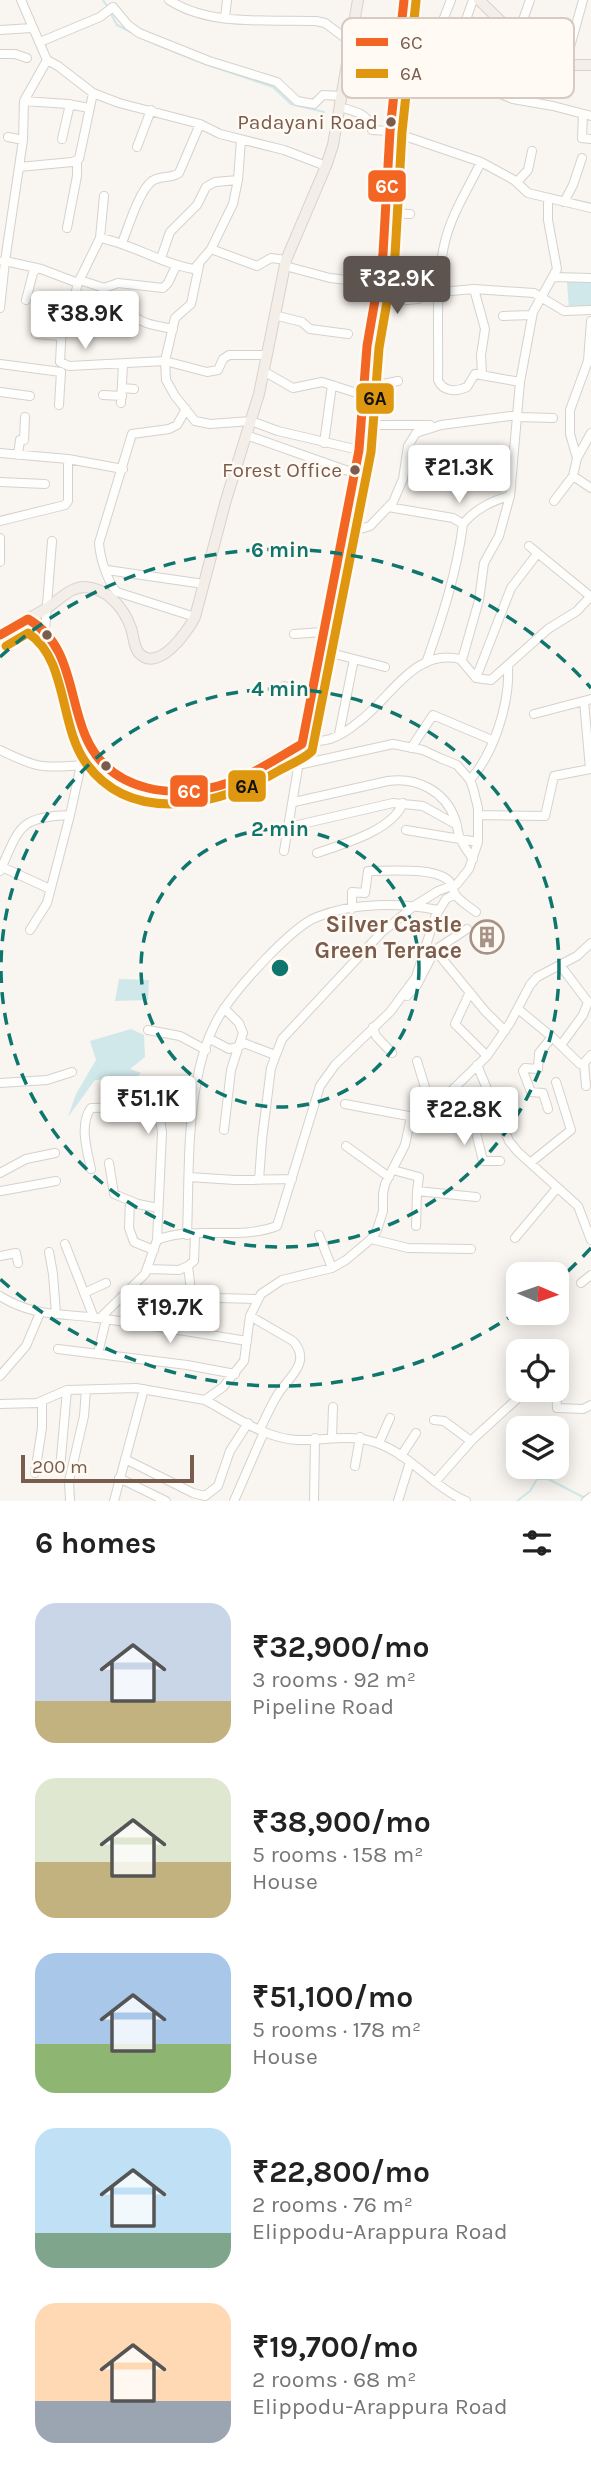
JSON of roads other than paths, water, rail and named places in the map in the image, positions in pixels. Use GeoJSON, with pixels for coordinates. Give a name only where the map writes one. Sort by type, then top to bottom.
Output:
{"type":"FeatureCollection","features":[{"type":"Feature","properties":{"kind":"main road"},"geometry":{"type":"LineString","coordinates":[[355,18],[358,0]]}},
{"type":"Feature","properties":{"kind":"main road"},"geometry":{"type":"LineString","coordinates":[[402,18],[404,0]]}},
{"type":"Feature","properties":{"kind":"main road"},"geometry":{"type":"LineString","coordinates":[[479,0],[496,18]]}},
{"type":"Feature","properties":{"kind":"main road"},"geometry":{"type":"LineString","coordinates":[[0,635],[78,588],[96,589],[116,603],[128,619],[135,647],[141,656],[148,658],[162,654],[180,641],[195,617],[265,372],[286,263],[327,166],[342,97]]}},
{"type":"Feature","properties":{"kind":"main road"},"geometry":{"type":"LineString","coordinates":[[302,744],[359,450],[368,346],[383,254],[393,98]]}},
{"type":"Feature","properties":{"kind":"street"},"geometry":{"type":"LineString","coordinates":[[21,0],[47,61],[58,66],[93,93],[119,103],[200,124],[220,134],[284,150],[327,166]]}},
{"type":"Feature","properties":{"kind":"street"},"geometry":{"type":"LineString","coordinates":[[169,0],[195,14],[225,18],[316,21],[325,23],[342,36]]}},
{"type":"Feature","properties":{"kind":"street"},"geometry":{"type":"LineString","coordinates":[[225,18],[227,0]]}},
{"type":"Feature","properties":{"kind":"street"},"geometry":{"type":"LineString","coordinates":[[444,18],[451,0]]}},
{"type":"Feature","properties":{"kind":"street"},"geometry":{"type":"LineString","coordinates":[[467,18],[473,0]]}},
{"type":"Feature","properties":{"kind":"street"},"geometry":{"type":"LineString","coordinates":[[524,18],[530,0]]}},
{"type":"Feature","properties":{"kind":"street"},"geometry":{"type":"LineString","coordinates":[[574,32],[583,0]]}},
{"type":"Feature","properties":{"kind":"street"},"geometry":{"type":"LineString","coordinates":[[40,41],[100,17],[113,7],[128,25],[139,33],[209,61],[277,82],[297,101],[314,104],[323,95],[366,116],[370,120],[372,130],[390,131],[481,162],[517,182],[528,193],[591,208]]}},
{"type":"Feature","properties":{"kind":"street"},"geometry":{"type":"LineString","coordinates":[[0,30],[32,28]]}},
{"type":"Feature","properties":{"kind":"street"},"geometry":{"type":"LineString","coordinates":[[0,54],[15,54],[27,58]]}},
{"type":"Feature","properties":{"kind":"street"},"geometry":{"type":"LineString","coordinates":[[0,308],[3,261],[23,139],[24,102],[47,61]]}},
{"type":"Feature","properties":{"kind":"street"},"geometry":{"type":"LineString","coordinates":[[67,228],[77,176],[77,160],[82,154],[93,93]]}},
{"type":"Feature","properties":{"kind":"street"},"geometry":{"type":"LineString","coordinates":[[510,98],[587,115],[582,138],[591,139]]}},
{"type":"Feature","properties":{"kind":"street"},"geometry":{"type":"LineString","coordinates":[[24,102],[70,104],[89,108]]}},
{"type":"Feature","properties":{"kind":"street"},"geometry":{"type":"LineString","coordinates":[[62,139],[70,104]]}},
{"type":"Feature","properties":{"kind":"street"},"geometry":{"type":"LineString","coordinates":[[137,147],[151,110]]}},
{"type":"Feature","properties":{"kind":"street"},"geometry":{"type":"LineString","coordinates":[[122,243],[146,188],[156,179],[179,173],[200,124]]}},
{"type":"Feature","properties":{"kind":"street"},"geometry":{"type":"LineString","coordinates":[[8,137],[23,139]]}},
{"type":"Feature","properties":{"kind":"street"},"geometry":{"type":"LineString","coordinates":[[241,140],[233,204],[211,249],[199,266],[191,304],[176,318],[165,361],[166,380],[195,421],[200,423],[251,421],[269,429],[359,450]]}},
{"type":"Feature","properties":{"kind":"street"},"geometry":{"type":"LineString","coordinates":[[517,182],[528,170],[532,151]]}},
{"type":"Feature","properties":{"kind":"street"},"geometry":{"type":"LineString","coordinates":[[564,202],[582,158]]}},
{"type":"Feature","properties":{"kind":"street"},"geometry":{"type":"LineString","coordinates":[[19,167],[77,160]]}},
{"type":"Feature","properties":{"kind":"street"},"geometry":{"type":"LineString","coordinates":[[481,162],[444,243],[440,292],[439,384],[446,390],[464,388],[475,373],[520,383]]}},
{"type":"Feature","properties":{"kind":"street"},"geometry":{"type":"LineString","coordinates":[[161,258],[170,232],[197,205],[206,187],[215,182],[238,180]]}},
{"type":"Feature","properties":{"kind":"street"},"geometry":{"type":"LineString","coordinates":[[104,196],[100,238],[79,281],[71,311],[62,325],[60,362],[69,366],[165,361],[213,372],[218,370],[225,356],[267,355]]}},
{"type":"Feature","properties":{"kind":"street"},"geometry":{"type":"LineString","coordinates":[[462,660],[479,600],[484,563],[499,536],[510,496],[520,383],[532,316],[541,295],[557,270],[548,220],[548,199]]}},
{"type":"Feature","properties":{"kind":"street"},"geometry":{"type":"LineString","coordinates":[[386,213],[410,214]]}},
{"type":"Feature","properties":{"kind":"street"},"geometry":{"type":"LineString","coordinates":[[100,238],[122,243],[176,266],[194,269],[199,266]]}},
{"type":"Feature","properties":{"kind":"street"},"geometry":{"type":"LineString","coordinates":[[211,249],[257,266],[271,258],[330,278],[356,281]]}},
{"type":"Feature","properties":{"kind":"street"},"geometry":{"type":"LineString","coordinates":[[3,261],[104,288],[118,284],[163,288],[176,266]]}},
{"type":"Feature","properties":{"kind":"street"},"geometry":{"type":"LineString","coordinates":[[26,300],[33,273],[37,268]]}},
{"type":"Feature","properties":{"kind":"street"},"geometry":{"type":"LineString","coordinates":[[554,277],[591,278]]}},
{"type":"Feature","properties":{"kind":"street"},"geometry":{"type":"LineString","coordinates":[[440,292],[474,289],[534,292],[564,311],[591,310]]}},
{"type":"Feature","properties":{"kind":"street"},"geometry":{"type":"LineString","coordinates":[[474,289],[485,329],[481,355],[482,374]]}},
{"type":"Feature","properties":{"kind":"street"},"geometry":{"type":"LineString","coordinates":[[101,297],[105,297],[121,312],[134,315],[145,323],[173,329]]}},
{"type":"Feature","properties":{"kind":"street"},"geometry":{"type":"LineString","coordinates":[[375,303],[418,299]]}},
{"type":"Feature","properties":{"kind":"street"},"geometry":{"type":"LineString","coordinates":[[274,315],[302,322],[310,329],[348,334]]}},
{"type":"Feature","properties":{"kind":"street"},"geometry":{"type":"LineString","coordinates":[[503,316],[532,316]]}},
{"type":"Feature","properties":{"kind":"street"},"geometry":{"type":"LineString","coordinates":[[577,458],[570,434],[570,410],[588,361],[591,321]]}},
{"type":"Feature","properties":{"kind":"street"},"geometry":{"type":"LineString","coordinates":[[36,334],[61,336]]}},
{"type":"Feature","properties":{"kind":"street"},"geometry":{"type":"LineString","coordinates":[[0,364],[61,372],[59,405]]}},
{"type":"Feature","properties":{"kind":"street"},"geometry":{"type":"LineString","coordinates":[[122,396],[123,364]]}},
{"type":"Feature","properties":{"kind":"street"},"geometry":{"type":"LineString","coordinates":[[265,372],[293,387],[322,382],[364,391],[398,381]]}},
{"type":"Feature","properties":{"kind":"street"},"geometry":{"type":"LineString","coordinates":[[324,443],[332,385]]}},
{"type":"Feature","properties":{"kind":"street"},"geometry":{"type":"LineString","coordinates":[[103,395],[122,396],[134,389]]}},
{"type":"Feature","properties":{"kind":"street"},"geometry":{"type":"LineString","coordinates":[[0,391],[30,396]]}},
{"type":"Feature","properties":{"kind":"street"},"geometry":{"type":"LineString","coordinates":[[186,409],[177,425],[169,429],[132,434],[99,544],[100,559],[107,570],[108,580],[117,592],[195,617]]}},
{"type":"Feature","properties":{"kind":"street"},"geometry":{"type":"LineString","coordinates":[[360,425],[441,425],[518,416],[552,418]]}},
{"type":"Feature","properties":{"kind":"street"},"geometry":{"type":"LineString","coordinates":[[18,454],[20,440],[24,440],[25,418]]}},
{"type":"Feature","properties":{"kind":"street"},"geometry":{"type":"LineString","coordinates":[[344,534],[370,526],[388,508],[403,479],[411,439],[416,433],[441,425]]}},
{"type":"Feature","properties":{"kind":"street"},"geometry":{"type":"LineString","coordinates":[[554,501],[573,475],[577,458],[591,433]]}},
{"type":"Feature","properties":{"kind":"street"},"geometry":{"type":"LineString","coordinates":[[246,435],[355,473]]}},
{"type":"Feature","properties":{"kind":"street"},"geometry":{"type":"LineString","coordinates":[[0,453],[68,459],[123,469]]}},
{"type":"Feature","properties":{"kind":"street"},"geometry":{"type":"LineString","coordinates":[[0,521],[65,505],[68,501],[68,459]]}},
{"type":"Feature","properties":{"kind":"street"},"geometry":{"type":"LineString","coordinates":[[573,475],[591,488]]}},
{"type":"Feature","properties":{"kind":"street"},"geometry":{"type":"LineString","coordinates":[[0,482],[45,484]]}},
{"type":"Feature","properties":{"kind":"street"},"geometry":{"type":"LineString","coordinates":[[426,663],[442,621],[457,562],[463,524],[469,516],[492,500],[510,496]]}},
{"type":"Feature","properties":{"kind":"street"},"geometry":{"type":"LineString","coordinates":[[388,508],[453,518],[463,524]]}},
{"type":"Feature","properties":{"kind":"street"},"geometry":{"type":"LineString","coordinates":[[0,540],[0,562]]}},
{"type":"Feature","properties":{"kind":"street"},"geometry":{"type":"LineString","coordinates":[[45,630],[52,541]]}},
{"type":"Feature","properties":{"kind":"street"},"geometry":{"type":"LineString","coordinates":[[28,619],[45,630],[59,652],[69,676],[85,734],[97,759],[127,782],[148,790],[196,791],[233,781],[302,744],[328,739],[357,724],[414,668],[426,663],[445,658],[462,660],[476,678],[491,680],[548,629],[577,611],[591,596],[529,546]]}},
{"type":"Feature","properties":{"kind":"street"},"geometry":{"type":"LineString","coordinates":[[476,678],[511,587],[537,554]]}},
{"type":"Feature","properties":{"kind":"street"},"geometry":{"type":"LineString","coordinates":[[107,570],[204,584]]}},
{"type":"Feature","properties":{"kind":"street"},"geometry":{"type":"LineString","coordinates":[[294,634],[323,632]]}},
{"type":"Feature","properties":{"kind":"street"},"geometry":{"type":"LineString","coordinates":[[331,653],[385,667]]}},
{"type":"Feature","properties":{"kind":"street"},"geometry":{"type":"LineString","coordinates":[[339,734],[354,659]]}},
{"type":"Feature","properties":{"kind":"street"},"geometry":{"type":"LineString","coordinates":[[470,780],[483,764],[505,709],[508,667]]}},
{"type":"Feature","properties":{"kind":"street"},"geometry":{"type":"LineString","coordinates":[[284,686],[311,693]]}},
{"type":"Feature","properties":{"kind":"street"},"geometry":{"type":"LineString","coordinates":[[478,815],[545,816],[554,776],[590,769],[588,700],[534,714]]}},
{"type":"Feature","properties":{"kind":"street"},"geometry":{"type":"LineString","coordinates":[[411,748],[433,715],[492,740]]}},
{"type":"Feature","properties":{"kind":"street"},"geometry":{"type":"LineString","coordinates":[[30,930],[47,903],[70,815],[85,734]]}},
{"type":"Feature","properties":{"kind":"street"},"geometry":{"type":"LineString","coordinates":[[284,850],[302,744]]}},
{"type":"Feature","properties":{"kind":"street"},"geometry":{"type":"LineString","coordinates":[[298,765],[393,744],[423,750],[457,765],[470,780],[478,815],[478,842],[474,859],[467,873],[438,910],[416,977],[394,1007]]}},
{"type":"Feature","properties":{"kind":"street"},"geometry":{"type":"LineString","coordinates":[[0,750],[24,763],[48,768],[81,765]]}},
{"type":"Feature","properties":{"kind":"street"},"geometry":{"type":"LineString","coordinates":[[294,802],[401,779],[429,787],[450,806],[460,839],[474,859]]}},
{"type":"Feature","properties":{"kind":"street"},"geometry":{"type":"LineString","coordinates":[[289,827],[393,803],[423,806],[457,825]]}},
{"type":"Feature","properties":{"kind":"street"},"geometry":{"type":"LineString","coordinates":[[317,853],[347,843],[388,822],[400,812],[403,803]]}},
{"type":"Feature","properties":{"kind":"street"},"geometry":{"type":"LineString","coordinates":[[50,889],[1,869],[24,824],[42,817],[70,815]]}},
{"type":"Feature","properties":{"kind":"street"},"geometry":{"type":"LineString","coordinates":[[406,830],[478,842]]}},
{"type":"Feature","properties":{"kind":"street"},"geometry":{"type":"LineString","coordinates":[[352,909],[352,892],[365,893],[368,871],[424,872],[441,876],[476,912]]}},
{"type":"Feature","properties":{"kind":"street"},"geometry":{"type":"LineString","coordinates":[[259,1180],[267,1095],[275,1055],[282,1039],[381,933],[414,906],[454,890]]}},
{"type":"Feature","properties":{"kind":"street"},"geometry":{"type":"LineString","coordinates":[[147,1269],[179,1270],[194,1261],[189,1177],[197,1080],[210,1039],[224,1008],[288,936],[316,917],[374,906],[414,906],[438,910]]}},
{"type":"Feature","properties":{"kind":"street"},"geometry":{"type":"LineString","coordinates":[[157,1240],[168,1236],[252,1233],[277,1226],[320,1086],[335,1065],[417,985],[435,950],[467,929]]}},
{"type":"Feature","properties":{"kind":"street"},"geometry":{"type":"LineString","coordinates":[[205,1401],[223,1387],[244,1361],[250,1316],[257,1300],[266,1289],[282,1280],[332,1268],[371,1239],[383,1212],[383,1194],[405,1145],[410,1122],[454,1088],[487,1056],[537,977],[577,956],[591,943]]}},
{"type":"Feature","properties":{"kind":"street"},"geometry":{"type":"LineString","coordinates":[[435,950],[505,1031]]}},
{"type":"Feature","properties":{"kind":"street"},"geometry":{"type":"LineString","coordinates":[[560,965],[588,1002],[583,1015],[561,1045]]}},
{"type":"Feature","properties":{"kind":"street"},"geometry":{"type":"LineString","coordinates":[[470,992],[455,1024],[487,1056]]}},
{"type":"Feature","properties":{"kind":"street"},"geometry":{"type":"LineString","coordinates":[[224,1008],[239,1023],[243,1033],[231,1070],[224,1130]]}},
{"type":"Feature","properties":{"kind":"street"},"geometry":{"type":"LineString","coordinates":[[518,1009],[580,1064],[587,1066]]}},
{"type":"Feature","properties":{"kind":"street"},"geometry":{"type":"LineString","coordinates":[[373,1027],[376,1036],[392,1053]]}},
{"type":"Feature","properties":{"kind":"street"},"geometry":{"type":"LineString","coordinates":[[148,1030],[180,1036],[206,1051]]}},
{"type":"Feature","properties":{"kind":"street"},"geometry":{"type":"LineString","coordinates":[[548,1108],[543,1093],[531,1092],[523,1071],[525,1068],[538,1069],[539,1053],[552,1037]]}},
{"type":"Feature","properties":{"kind":"street"},"geometry":{"type":"LineString","coordinates":[[210,1039],[229,1048],[240,1044],[275,1055]]}},
{"type":"Feature","properties":{"kind":"street"},"geometry":{"type":"LineString","coordinates":[[586,1086],[587,1066],[591,1055]]}},
{"type":"Feature","properties":{"kind":"street"},"geometry":{"type":"LineString","coordinates":[[416,1061],[431,1107]]}},
{"type":"Feature","properties":{"kind":"street"},"geometry":{"type":"LineString","coordinates":[[477,1065],[509,1141],[578,1206],[591,1240]]}},
{"type":"Feature","properties":{"kind":"street"},"geometry":{"type":"LineString","coordinates":[[0,1083],[47,1080],[72,1072]]}},
{"type":"Feature","properties":{"kind":"street"},"geometry":{"type":"LineString","coordinates":[[530,1163],[570,1130],[556,1082]]}},
{"type":"Feature","properties":{"kind":"street"},"geometry":{"type":"LineString","coordinates":[[454,1088],[469,1104],[483,1161],[500,1161]]}},
{"type":"Feature","properties":{"kind":"street"},"geometry":{"type":"LineString","coordinates":[[469,1104],[490,1097]]}},
{"type":"Feature","properties":{"kind":"street"},"geometry":{"type":"LineString","coordinates":[[345,1104],[414,1117]]}},
{"type":"Feature","properties":{"kind":"street"},"geometry":{"type":"LineString","coordinates":[[91,1169],[85,1132],[91,1108],[138,1107],[155,1111],[161,1118],[157,1240],[154,1250],[147,1269],[134,1286],[100,1319]]}},
{"type":"Feature","properties":{"kind":"street"},"geometry":{"type":"LineString","coordinates":[[346,1146],[391,1173],[419,1177],[416,1226]]}},
{"type":"Feature","properties":{"kind":"street"},"geometry":{"type":"LineString","coordinates":[[0,1173],[26,1159],[55,1153]]}},
{"type":"Feature","properties":{"kind":"street"},"geometry":{"type":"LineString","coordinates":[[109,1163],[114,1194],[158,1208]]}},
{"type":"Feature","properties":{"kind":"street"},"geometry":{"type":"LineString","coordinates":[[189,1177],[292,1179]]}},
{"type":"Feature","properties":{"kind":"street"},"geometry":{"type":"LineString","coordinates":[[0,1190],[56,1181]]}},
{"type":"Feature","properties":{"kind":"street"},"geometry":{"type":"LineString","coordinates":[[515,1238],[557,1188]]}},
{"type":"Feature","properties":{"kind":"street"},"geometry":{"type":"LineString","coordinates":[[417,1191],[476,1197]]}},
{"type":"Feature","properties":{"kind":"street"},"geometry":{"type":"LineString","coordinates":[[130,1201],[128,1218],[134,1242],[154,1250]]}},
{"type":"Feature","properties":{"kind":"street"},"geometry":{"type":"LineString","coordinates":[[582,1213],[591,1209]]}},
{"type":"Feature","properties":{"kind":"street"},"geometry":{"type":"LineString","coordinates":[[319,1235],[332,1268]]}},
{"type":"Feature","properties":{"kind":"street"},"geometry":{"type":"LineString","coordinates":[[371,1239],[408,1248],[471,1249]]}},
{"type":"Feature","properties":{"kind":"street"},"geometry":{"type":"LineString","coordinates":[[65,1244],[83,1293],[100,1319],[98,1353]]}},
{"type":"Feature","properties":{"kind":"street"},"geometry":{"type":"LineString","coordinates":[[49,1252],[56,1314]]}},
{"type":"Feature","properties":{"kind":"street"},"geometry":{"type":"LineString","coordinates":[[0,1256],[16,1253],[18,1263]]}},
{"type":"Feature","properties":{"kind":"street"},"geometry":{"type":"LineString","coordinates":[[188,1266],[190,1286],[194,1293],[257,1300]]}},
{"type":"Feature","properties":{"kind":"street"},"geometry":{"type":"LineString","coordinates":[[581,1283],[591,1275]]}},
{"type":"Feature","properties":{"kind":"street"},"geometry":{"type":"LineString","coordinates":[[83,1293],[106,1283]]}},
{"type":"Feature","properties":{"kind":"street"},"geometry":{"type":"LineString","coordinates":[[0,1296],[18,1306],[40,1313],[247,1341]]}},
{"type":"Feature","properties":{"kind":"street"},"geometry":{"type":"LineString","coordinates":[[0,1376],[26,1346],[40,1313]]}},
{"type":"Feature","properties":{"kind":"street"},"geometry":{"type":"LineString","coordinates":[[234,1501],[279,1391],[300,1365],[302,1356],[293,1341],[250,1316]]}},
{"type":"Feature","properties":{"kind":"street"},"geometry":{"type":"LineString","coordinates":[[58,1349],[235,1374]]}},
{"type":"Feature","properties":{"kind":"street"},"geometry":{"type":"LineString","coordinates":[[114,1501],[144,1389]]}},
{"type":"Feature","properties":{"kind":"street"},"geometry":{"type":"LineString","coordinates":[[0,1404],[29,1405],[67,1390],[144,1389],[205,1401],[262,1431],[296,1440],[360,1437],[379,1443],[410,1462],[453,1499],[466,1501]]}},
{"type":"Feature","properties":{"kind":"street"},"geometry":{"type":"LineString","coordinates":[[60,1469],[67,1390]]}},
{"type":"Feature","properties":{"kind":"street"},"geometry":{"type":"LineString","coordinates":[[70,1501],[69,1481],[84,1416],[86,1390]]}},
{"type":"Feature","properties":{"kind":"street"},"geometry":{"type":"LineString","coordinates":[[36,1473],[42,1428],[42,1401]]}},
{"type":"Feature","properties":{"kind":"street"},"geometry":{"type":"LineString","coordinates":[[435,1482],[471,1441],[514,1402]]}},
{"type":"Feature","properties":{"kind":"street"},"geometry":{"type":"LineString","coordinates":[[557,1402],[557,1408],[583,1409],[591,1405]]}},
{"type":"Feature","properties":{"kind":"street"},"geometry":{"type":"LineString","coordinates":[[332,1437],[333,1406]]}},
{"type":"Feature","properties":{"kind":"street"},"geometry":{"type":"LineString","coordinates":[[379,1443],[390,1418]]}},
{"type":"Feature","properties":{"kind":"street"},"geometry":{"type":"LineString","coordinates":[[434,1420],[444,1420],[471,1441]]}},
{"type":"Feature","properties":{"kind":"street"},"geometry":{"type":"LineString","coordinates":[[125,1459],[193,1493],[205,1496],[218,1486],[230,1451],[248,1423]]}},
{"type":"Feature","properties":{"kind":"street"},"geometry":{"type":"LineString","coordinates":[[401,1457],[416,1433]]}},
{"type":"Feature","properties":{"kind":"street"},"geometry":{"type":"LineString","coordinates":[[355,1466],[360,1437]]}},
{"type":"Feature","properties":{"kind":"street"},"geometry":{"type":"LineString","coordinates":[[314,1501],[315,1438]]}},
{"type":"Feature","properties":{"kind":"street"},"geometry":{"type":"LineString","coordinates":[[398,1501],[410,1462]]}},
{"type":"Feature","properties":{"kind":"street"},"geometry":{"type":"LineString","coordinates":[[119,1478],[166,1501]]}},
{"type":"Feature","properties":{"kind":"street"},"geometry":{"type":"LineString","coordinates":[[586,1501],[591,1497]]}},
{"type":"Feature","properties":{"kind":"water"},"geometry":{"type":"Polygon","coordinates":[[[591,280],[591,308],[569,309],[567,282],[591,280]]]}},
{"type":"Feature","properties":{"kind":"water"},"geometry":{"type":"Polygon","coordinates":[[[119,979],[149,980],[148,1000],[115,1001],[119,979]]]}},
{"type":"Feature","properties":{"kind":"water"},"geometry":{"type":"Polygon","coordinates":[[[131,1029],[144,1035],[145,1057],[130,1069],[141,1073],[129,1083],[118,1083],[122,1093],[114,1093],[111,1079],[95,1080],[68,1117],[76,1094],[96,1060],[90,1041],[131,1029]]]}},
{"type":"Feature","properties":{"kind":"waterway"},"geometry":{"type":"LineString","coordinates":[[103,0],[107,6]]}},
{"type":"Feature","properties":{"kind":"waterway"},"geometry":{"type":"LineString","coordinates":[[111,14],[117,25],[131,32]]}},
{"type":"Feature","properties":{"kind":"waterway"},"geometry":{"type":"LineString","coordinates":[[155,44],[273,87],[291,104],[324,112]]}},
{"type":"Feature","properties":{"kind":"waterway"},"geometry":{"type":"LineString","coordinates":[[517,1501],[530,1491],[537,1479],[548,1479],[583,1497],[587,1496]]}},
{"type":"Feature","properties":{"kind":"place","name":"Padayani Road"},"geometry":{"type":"Point","coordinates":[391,122]}},
{"type":"Feature","properties":{"kind":"place","name":"Forest Office"},"geometry":{"type":"Point","coordinates":[355,470]}},
{"type":"Feature","properties":{"kind":"place","name":"Silver Castle Green Terrace"},"geometry":{"type":"Point","coordinates":[487,937]}}]}
